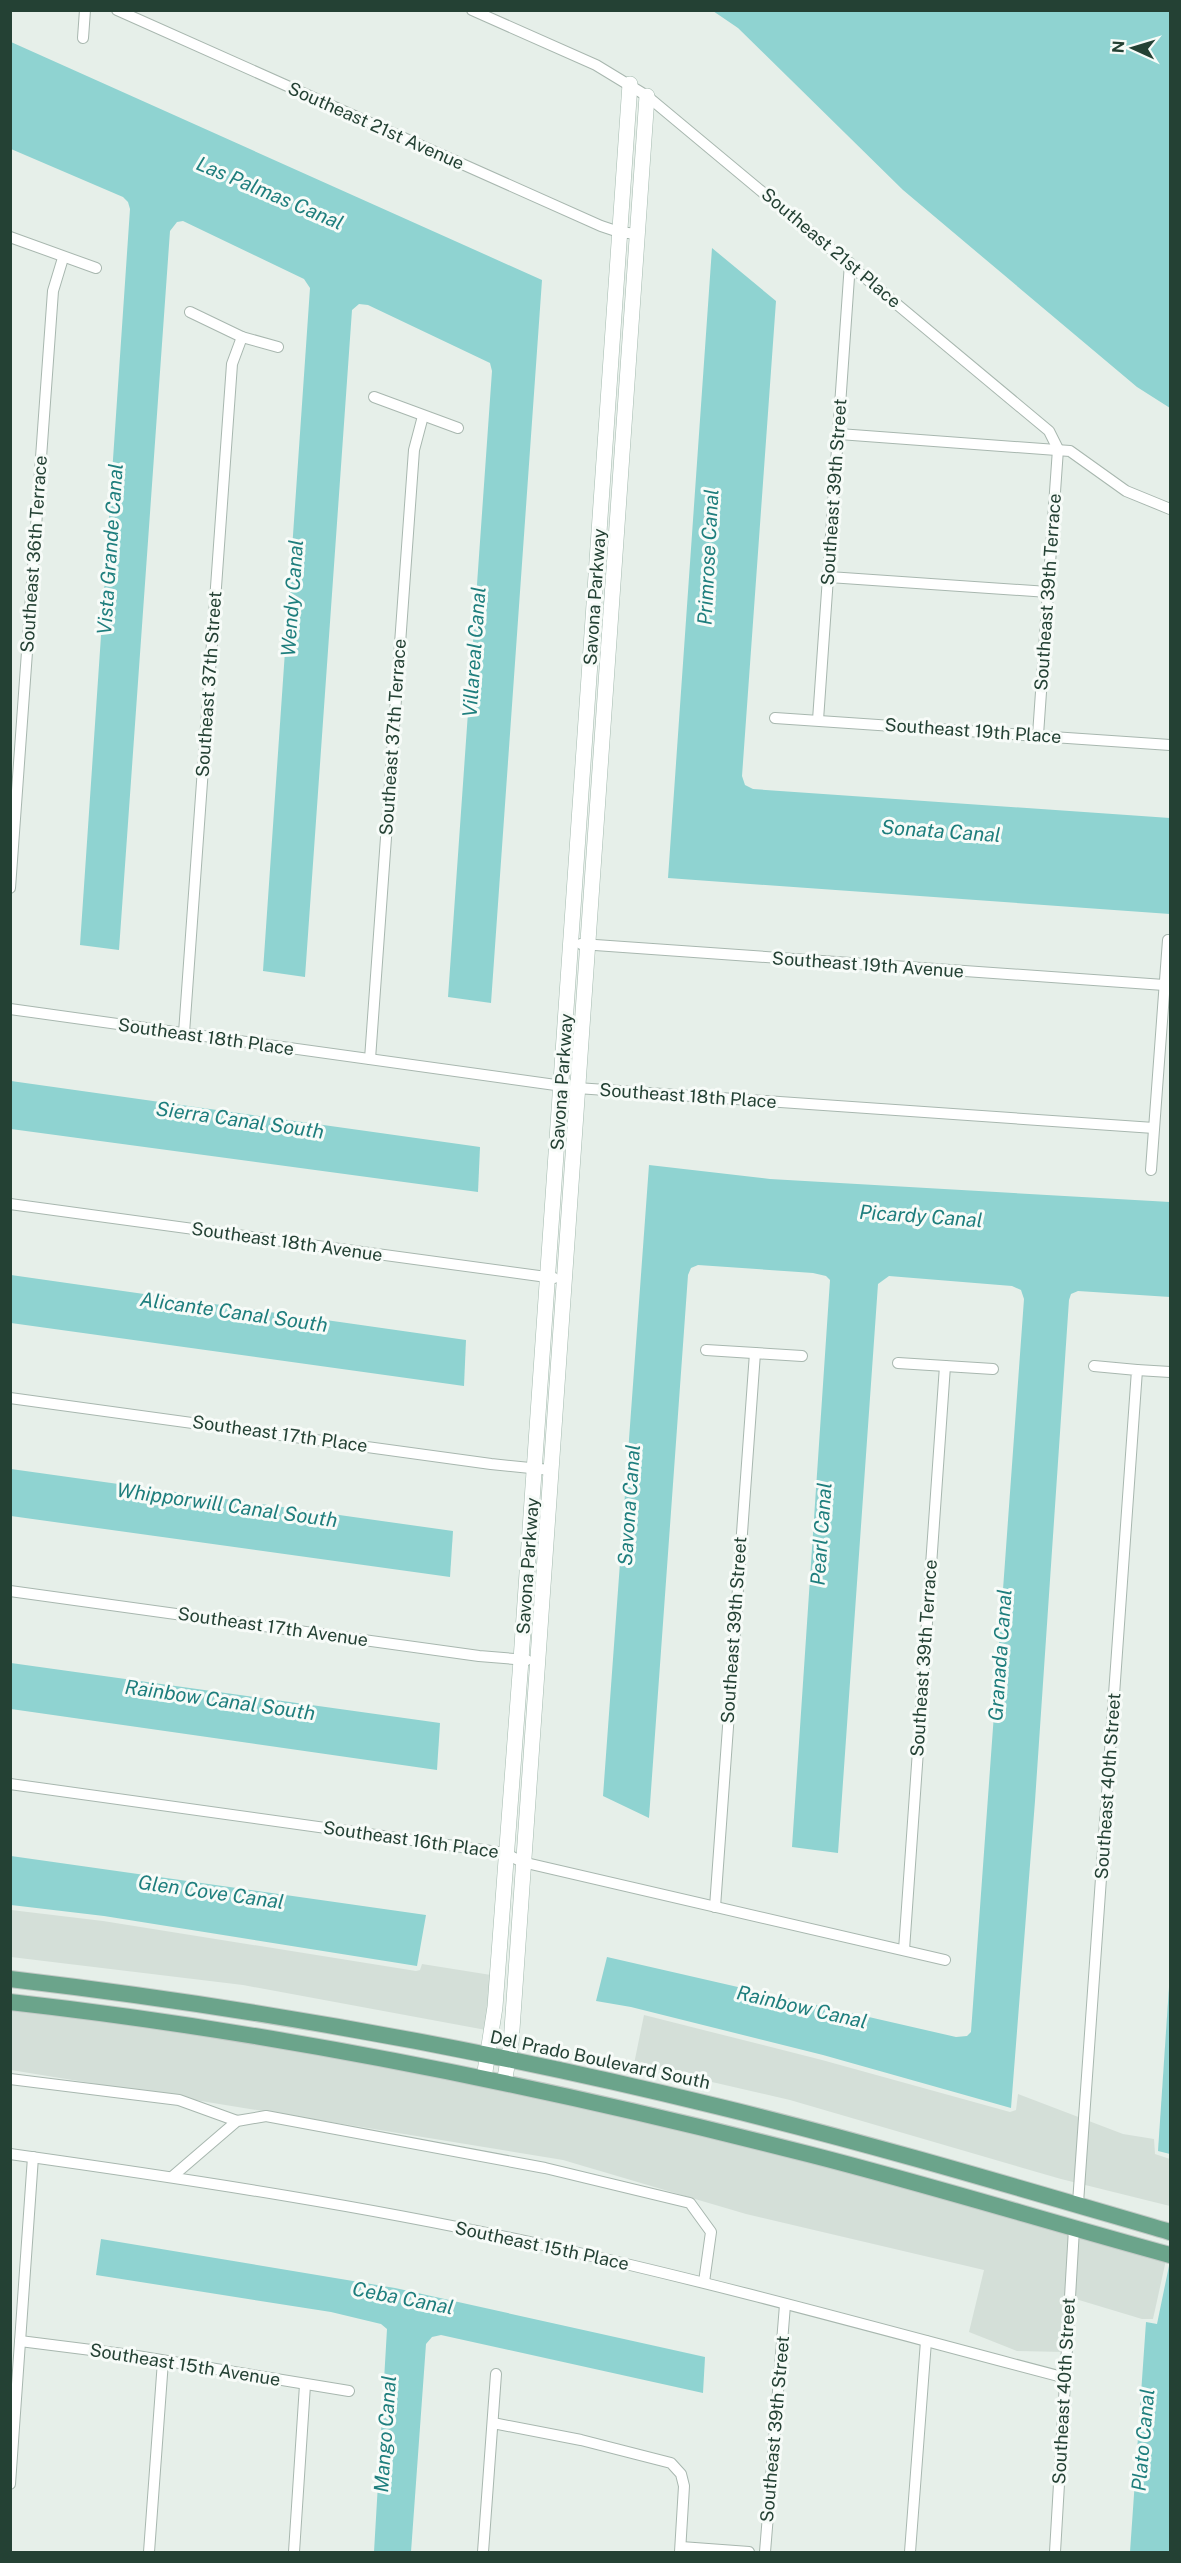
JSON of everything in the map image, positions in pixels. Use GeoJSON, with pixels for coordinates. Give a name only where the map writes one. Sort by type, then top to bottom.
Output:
{"type":"FeatureCollection","features":[{"type":"Feature","properties":{"kind":"main road","name":"Del Prado Boulevard South"},"geometry":{"type":"LineString","coordinates":[[10,1979],[274,2016],[489,2055],[716,2106],[919,2158],[1170,2232]]}},
{"type":"Feature","properties":{"kind":"main road"},"geometry":{"type":"LineString","coordinates":[[10,2002],[264,2038],[484,2078],[812,2155],[1170,2255]]}},
{"type":"Feature","properties":{"kind":"main road"},"geometry":{"type":"LineString","coordinates":[[1044,2219],[1064,2213],[1078,2203]]}},
{"type":"Feature","properties":{"kind":"main road"},"geometry":{"type":"LineString","coordinates":[[1074,2229],[1088,2221],[1112,2214]]}},
{"type":"Feature","properties":{"kind":"street"},"geometry":{"type":"LineString","coordinates":[[83,38],[85,10]]}},
{"type":"Feature","properties":{"kind":"street","name":"Southeast 21st Avenue"},"geometry":{"type":"LineString","coordinates":[[117,10],[619,232],[637,234]]}},
{"type":"Feature","properties":{"kind":"street","name":"Southeast 21st Place"},"geometry":{"type":"LineString","coordinates":[[472,10],[596,65],[647,96],[1049,431],[1058,449]]}},
{"type":"Feature","properties":{"kind":"street","name":"Savona Parkway"},"geometry":{"type":"LineString","coordinates":[[484,2078],[495,2007],[505,1852],[550,1470],[561,1084],[630,84]]}},
{"type":"Feature","properties":{"kind":"street","name":"Savona Parkway"},"geometry":{"type":"LineString","coordinates":[[504,2083],[509,2060],[522,1862],[534,1468],[577,1088],[647,96]]}},
{"type":"Feature","properties":{"kind":"street"},"geometry":{"type":"LineString","coordinates":[[10,237],[96,268]]}},
{"type":"Feature","properties":{"kind":"street","name":"Southeast 36th Terrace"},"geometry":{"type":"LineString","coordinates":[[10,888],[52,303],[55,279],[63,258]]}},
{"type":"Feature","properties":{"kind":"street","name":"Southeast 39th Street"},"geometry":{"type":"LineString","coordinates":[[818,720],[850,263]]}},
{"type":"Feature","properties":{"kind":"street"},"geometry":{"type":"LineString","coordinates":[[190,312],[242,337],[278,347]]}},
{"type":"Feature","properties":{"kind":"street","name":"Southeast 37th Street"},"geometry":{"type":"LineString","coordinates":[[184,1033],[232,364],[242,337]]}},
{"type":"Feature","properties":{"kind":"street"},"geometry":{"type":"LineString","coordinates":[[374,397],[458,428]]}},
{"type":"Feature","properties":{"kind":"street","name":"Southeast 37th Terrace"},"geometry":{"type":"LineString","coordinates":[[370,1059],[414,450],[423,416]]}},
{"type":"Feature","properties":{"kind":"street"},"geometry":{"type":"LineString","coordinates":[[839,434],[1058,449],[1077,455],[1126,491],[1170,509]]}},
{"type":"Feature","properties":{"kind":"street","name":"Southeast 39th Terrace"},"geometry":{"type":"LineString","coordinates":[[1038,735],[1058,449]]}},
{"type":"Feature","properties":{"kind":"street"},"geometry":{"type":"LineString","coordinates":[[829,576],[1048,592]]}},
{"type":"Feature","properties":{"kind":"street"},"geometry":{"type":"LineString","coordinates":[[593,621],[610,624]]}},
{"type":"Feature","properties":{"kind":"street","name":"Southeast 19th Place"},"geometry":{"type":"LineString","coordinates":[[775,717],[1170,745]]}},
{"type":"Feature","properties":{"kind":"street"},"geometry":{"type":"LineString","coordinates":[[1151,1170],[1167,940]]}},
{"type":"Feature","properties":{"kind":"street","name":"Southeast 19th Avenue"},"geometry":{"type":"LineString","coordinates":[[572,944],[1164,985]]}},
{"type":"Feature","properties":{"kind":"street","name":"Southeast 18th Place"},"geometry":{"type":"LineString","coordinates":[[10,1009],[577,1088],[1154,1128]]}},
{"type":"Feature","properties":{"kind":"street","name":"Southeast 18th Avenue"},"geometry":{"type":"LineString","coordinates":[[10,1204],[450,1266],[555,1278]]}},
{"type":"Feature","properties":{"kind":"street"},"geometry":{"type":"LineString","coordinates":[[706,1350],[802,1356]]}},
{"type":"Feature","properties":{"kind":"street","name":"Southeast 39th Street"},"geometry":{"type":"LineString","coordinates":[[715,1907],[754,1353]]}},
{"type":"Feature","properties":{"kind":"street"},"geometry":{"type":"LineString","coordinates":[[898,1363],[993,1369]]}},
{"type":"Feature","properties":{"kind":"street","name":"Southeast 39th Terrace"},"geometry":{"type":"LineString","coordinates":[[904,1950],[945,1366]]}},
{"type":"Feature","properties":{"kind":"street"},"geometry":{"type":"LineString","coordinates":[[1094,1366],[1170,1372]]}},
{"type":"Feature","properties":{"kind":"street","name":"Southeast 40th Street"},"geometry":{"type":"LineString","coordinates":[[1078,2203],[1137,1370]]}},
{"type":"Feature","properties":{"kind":"street","name":"Southeast 17th Place"},"geometry":{"type":"LineString","coordinates":[[10,1398],[550,1470]]}},
{"type":"Feature","properties":{"kind":"street","name":"Southeast 17th Avenue"},"geometry":{"type":"LineString","coordinates":[[10,1591],[479,1656],[529,1660]]}},
{"type":"Feature","properties":{"kind":"street","name":"Southeast 16th Place"},"geometry":{"type":"LineString","coordinates":[[10,1784],[505,1852],[522,1862],[945,1960]]}},
{"type":"Feature","properties":{"kind":"street"},"geometry":{"type":"LineString","coordinates":[[10,2079],[179,2100],[237,2121],[266,2116],[281,2117],[545,2168],[690,2203],[711,2232],[704,2282]]}},
{"type":"Feature","properties":{"kind":"street"},"geometry":{"type":"LineString","coordinates":[[173,2176],[237,2121]]}},
{"type":"Feature","properties":{"kind":"street","name":"Southeast 15th Place"},"geometry":{"type":"LineString","coordinates":[[10,2154],[173,2176],[459,2228],[704,2282],[1066,2378]]}},
{"type":"Feature","properties":{"kind":"street"},"geometry":{"type":"LineString","coordinates":[[10,2484],[33,2157]]}},
{"type":"Feature","properties":{"kind":"street","name":"Southeast 40th Street"},"geometry":{"type":"LineString","coordinates":[[1055,2553],[1074,2229]]}},
{"type":"Feature","properties":{"kind":"street","name":"Southeast 39th Street"},"geometry":{"type":"LineString","coordinates":[[765,2553],[785,2305]]}},
{"type":"Feature","properties":{"kind":"street","name":"Southeast 15th Avenue"},"geometry":{"type":"LineString","coordinates":[[20,2341],[349,2391]]}},
{"type":"Feature","properties":{"kind":"street"},"geometry":{"type":"LineString","coordinates":[[910,2553],[926,2341]]}},
{"type":"Feature","properties":{"kind":"street"},"geometry":{"type":"LineString","coordinates":[[149,2553],[163,2361]]}},
{"type":"Feature","properties":{"kind":"street"},"geometry":{"type":"LineString","coordinates":[[483,2553],[496,2374]]}},
{"type":"Feature","properties":{"kind":"street"},"geometry":{"type":"LineString","coordinates":[[294,2553],[305,2385]]}},
{"type":"Feature","properties":{"kind":"street"},"geometry":{"type":"LineString","coordinates":[[493,2422],[633,2452],[671,2463],[681,2474],[684,2486],[680,2550],[749,2553]]}},
{"type":"Feature","properties":{"kind":"shaded area"},"geometry":{"type":"Polygon","coordinates":[[[11,1910],[103,1921],[416,1971],[420,1970],[422,1964],[491,1975],[486,2030],[243,1985],[11,1957],[11,1910]]]}},
{"type":"Feature","properties":{"kind":"shaded area"},"geometry":{"type":"Polygon","coordinates":[[[10,2007],[161,2027],[401,2068],[714,2136],[1166,2260],[1153,2319],[1142,2319],[1069,2297],[1065,2352],[1017,2351],[969,2332],[984,2270],[746,2214],[563,2160],[11,2070],[10,2007]]]}},
{"type":"Feature","properties":{"kind":"shaded area"},"geometry":{"type":"Polygon","coordinates":[[[644,2015],[822,2060],[1010,2112],[1016,2110],[1018,2094],[1123,2134],[1154,2139],[1155,2154],[1170,2159],[1170,2206],[1061,2179],[790,2100],[634,2064],[644,2015]]]}},
{"type":"Feature","properties":{"kind":"water"},"geometry":{"type":"Polygon","coordinates":[[[713,11],[1170,11],[1170,408],[1137,387],[903,190],[738,28],[713,11]]]}},
{"type":"Feature","properties":{"kind":"water"},"geometry":{"type":"Polygon","coordinates":[[[11,42],[542,280],[491,1003],[448,997],[492,371],[490,363],[368,305],[359,304],[352,310],[305,977],[263,971],[310,288],[304,279],[183,221],[177,222],[170,231],[119,950],[80,945],[130,209],[123,197],[11,149],[11,42]]]}},
{"type":"Feature","properties":{"kind":"water"},"geometry":{"type":"Polygon","coordinates":[[[712,248],[776,301],[742,776],[745,785],[753,789],[1170,818],[1170,914],[668,878],[712,248]]]}},
{"type":"Feature","properties":{"kind":"water","name":"Sierra Canal South"},"geometry":{"type":"Polygon","coordinates":[[[11,1081],[480,1147],[478,1192],[11,1129],[11,1081]]]}},
{"type":"Feature","properties":{"kind":"water"},"geometry":{"type":"Polygon","coordinates":[[[649,1165],[770,1179],[1170,1202],[1170,1297],[1078,1291],[1071,1294],[1069,1300],[1035,1801],[1011,2108],[823,2055],[631,2007],[596,2001],[607,1957],[956,2037],[967,2036],[971,2032],[1024,1299],[1021,1290],[1012,1286],[889,1276],[878,1284],[838,1853],[792,1847],[830,1280],[826,1276],[813,1273],[698,1265],[691,1268],[688,1275],[649,1818],[603,1796],[649,1165]]]}},
{"type":"Feature","properties":{"kind":"water","name":"Alicante Canal South"},"geometry":{"type":"Polygon","coordinates":[[[11,1275],[466,1340],[464,1386],[11,1323],[11,1275]]]}},
{"type":"Feature","properties":{"kind":"water","name":"Whipporwill Canal South"},"geometry":{"type":"Polygon","coordinates":[[[11,1469],[453,1531],[450,1577],[11,1516],[11,1469]]]}},
{"type":"Feature","properties":{"kind":"water","name":"Rainbow Canal South"},"geometry":{"type":"Polygon","coordinates":[[[11,1663],[440,1723],[437,1770],[11,1709],[11,1663]]]}},
{"type":"Feature","properties":{"kind":"water","name":"Glen Cove Canal"},"geometry":{"type":"Polygon","coordinates":[[[11,1856],[426,1915],[417,1966],[104,1916],[11,1905],[11,1856]]]}},
{"type":"Feature","properties":{"kind":"water"},"geometry":{"type":"Polygon","coordinates":[[[1170,1972],[1170,2154],[1158,2151],[1170,1972]]]}},
{"type":"Feature","properties":{"kind":"water"},"geometry":{"type":"Polygon","coordinates":[[[101,2239],[395,2288],[705,2357],[703,2393],[441,2335],[432,2337],[426,2344],[411,2552],[374,2552],[387,2329],[381,2324],[331,2312],[96,2275],[101,2239]]]}},
{"type":"Feature","properties":{"kind":"water","name":"Plato Canal"},"geometry":{"type":"Polygon","coordinates":[[[1170,2261],[1170,2552],[1130,2552],[1146,2322],[1157,2324],[1170,2261]]]}},
{"type":"Feature","properties":{"kind":"water label","name":"Las Palmas Canal"},"geometry":{"type":"Point","coordinates":[270,193]}},
{"type":"Feature","properties":{"kind":"water label","name":"Vista Grande Canal"},"geometry":{"type":"Point","coordinates":[110,549]}},
{"type":"Feature","properties":{"kind":"water label","name":"Primrose Canal"},"geometry":{"type":"Point","coordinates":[708,557]}},
{"type":"Feature","properties":{"kind":"water label","name":"Wendy Canal"},"geometry":{"type":"Point","coordinates":[292,598]}},
{"type":"Feature","properties":{"kind":"water label","name":"Villareal Canal"},"geometry":{"type":"Point","coordinates":[474,652]}},
{"type":"Feature","properties":{"kind":"water label","name":"Sonata Canal"},"geometry":{"type":"Point","coordinates":[941,831]}},
{"type":"Feature","properties":{"kind":"water label","name":"Picardy Canal"},"geometry":{"type":"Point","coordinates":[921,1216]}},
{"type":"Feature","properties":{"kind":"water label","name":"Savona Canal"},"geometry":{"type":"Point","coordinates":[629,1505]}},
{"type":"Feature","properties":{"kind":"water label","name":"Pearl Canal"},"geometry":{"type":"Point","coordinates":[821,1534]}},
{"type":"Feature","properties":{"kind":"water label","name":"Granada Canal"},"geometry":{"type":"Point","coordinates":[1000,1655]}},
{"type":"Feature","properties":{"kind":"water label","name":"Rainbow Canal"},"geometry":{"type":"Point","coordinates":[802,2007]}},
{"type":"Feature","properties":{"kind":"water label","name":"Ceba Canal"},"geometry":{"type":"Point","coordinates":[403,2298]}},
{"type":"Feature","properties":{"kind":"water label","name":"Mango Canal"},"geometry":{"type":"Point","coordinates":[385,2434]}}]}
